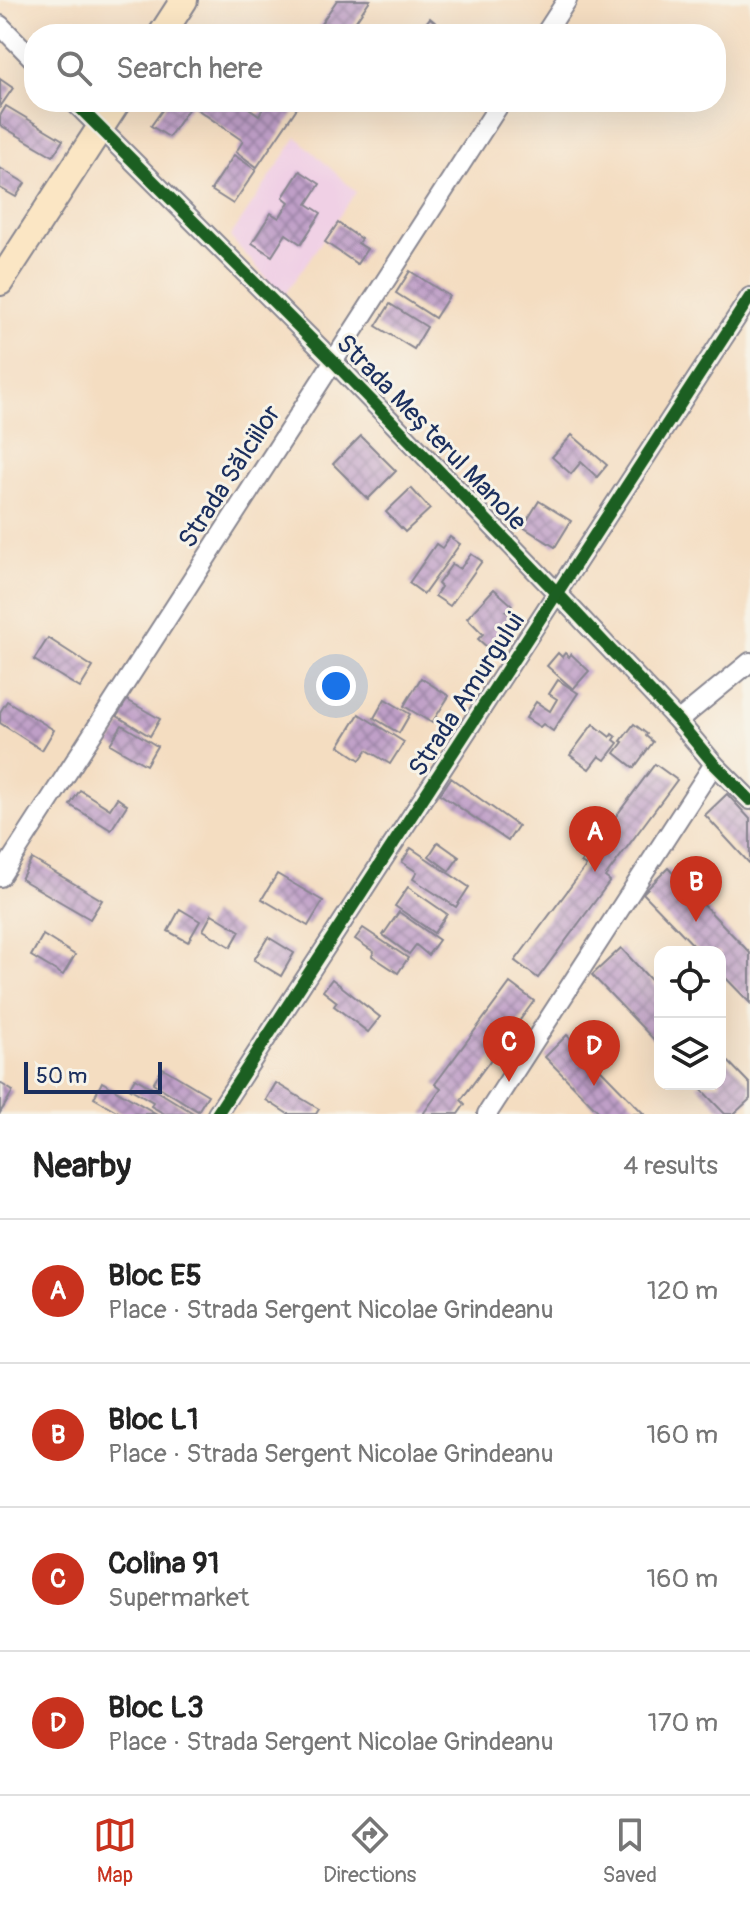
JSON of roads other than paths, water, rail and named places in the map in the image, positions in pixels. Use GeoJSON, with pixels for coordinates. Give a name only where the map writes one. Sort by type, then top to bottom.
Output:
{"type":"FeatureCollection","features":[{"type":"Feature","properties":{"kind":"street"},"geometry":{"type":"LineString","coordinates":[[168,24],[184,0]]}},
{"type":"Feature","properties":{"kind":"street"},"geometry":{"type":"LineString","coordinates":[[551,24],[567,0]]}},
{"type":"Feature","properties":{"kind":"street"},"geometry":{"type":"LineString","coordinates":[[0,25],[24,50]]}},
{"type":"Feature","properties":{"kind":"street","name":"Strada Meșterul Manole"},"geometry":{"type":"LineString","coordinates":[[84,112],[334,362],[558,594],[750,800]]}},
{"type":"Feature","properties":{"kind":"street"},"geometry":{"type":"LineString","coordinates":[[0,282],[111,112]]}},
{"type":"Feature","properties":{"kind":"street","name":"Strada Sălciilor"},"geometry":{"type":"LineString","coordinates":[[0,877],[495,112]]}},
{"type":"Feature","properties":{"kind":"street","name":"Strada Amurgului"},"geometry":{"type":"LineString","coordinates":[[217,1114],[750,297]]}},
{"type":"Feature","properties":{"kind":"street"},"geometry":{"type":"LineString","coordinates":[[678,721],[750,662]]}},
{"type":"Feature","properties":{"kind":"street"},"geometry":{"type":"LineString","coordinates":[[487,1114],[714,764]]}},
{"type":"Feature","properties":{"kind":"place","name":"Bloc E5"},"geometry":{"type":"Point","coordinates":[595,872]}},
{"type":"Feature","properties":{"kind":"place","name":"Bloc L1"},"geometry":{"type":"Point","coordinates":[696,922]}},
{"type":"Feature","properties":{"kind":"place","name":"Colina 91"},"geometry":{"type":"Point","coordinates":[509,1082]}},
{"type":"Feature","properties":{"kind":"place","name":"Bloc L3"},"geometry":{"type":"Point","coordinates":[594,1086]}}]}
